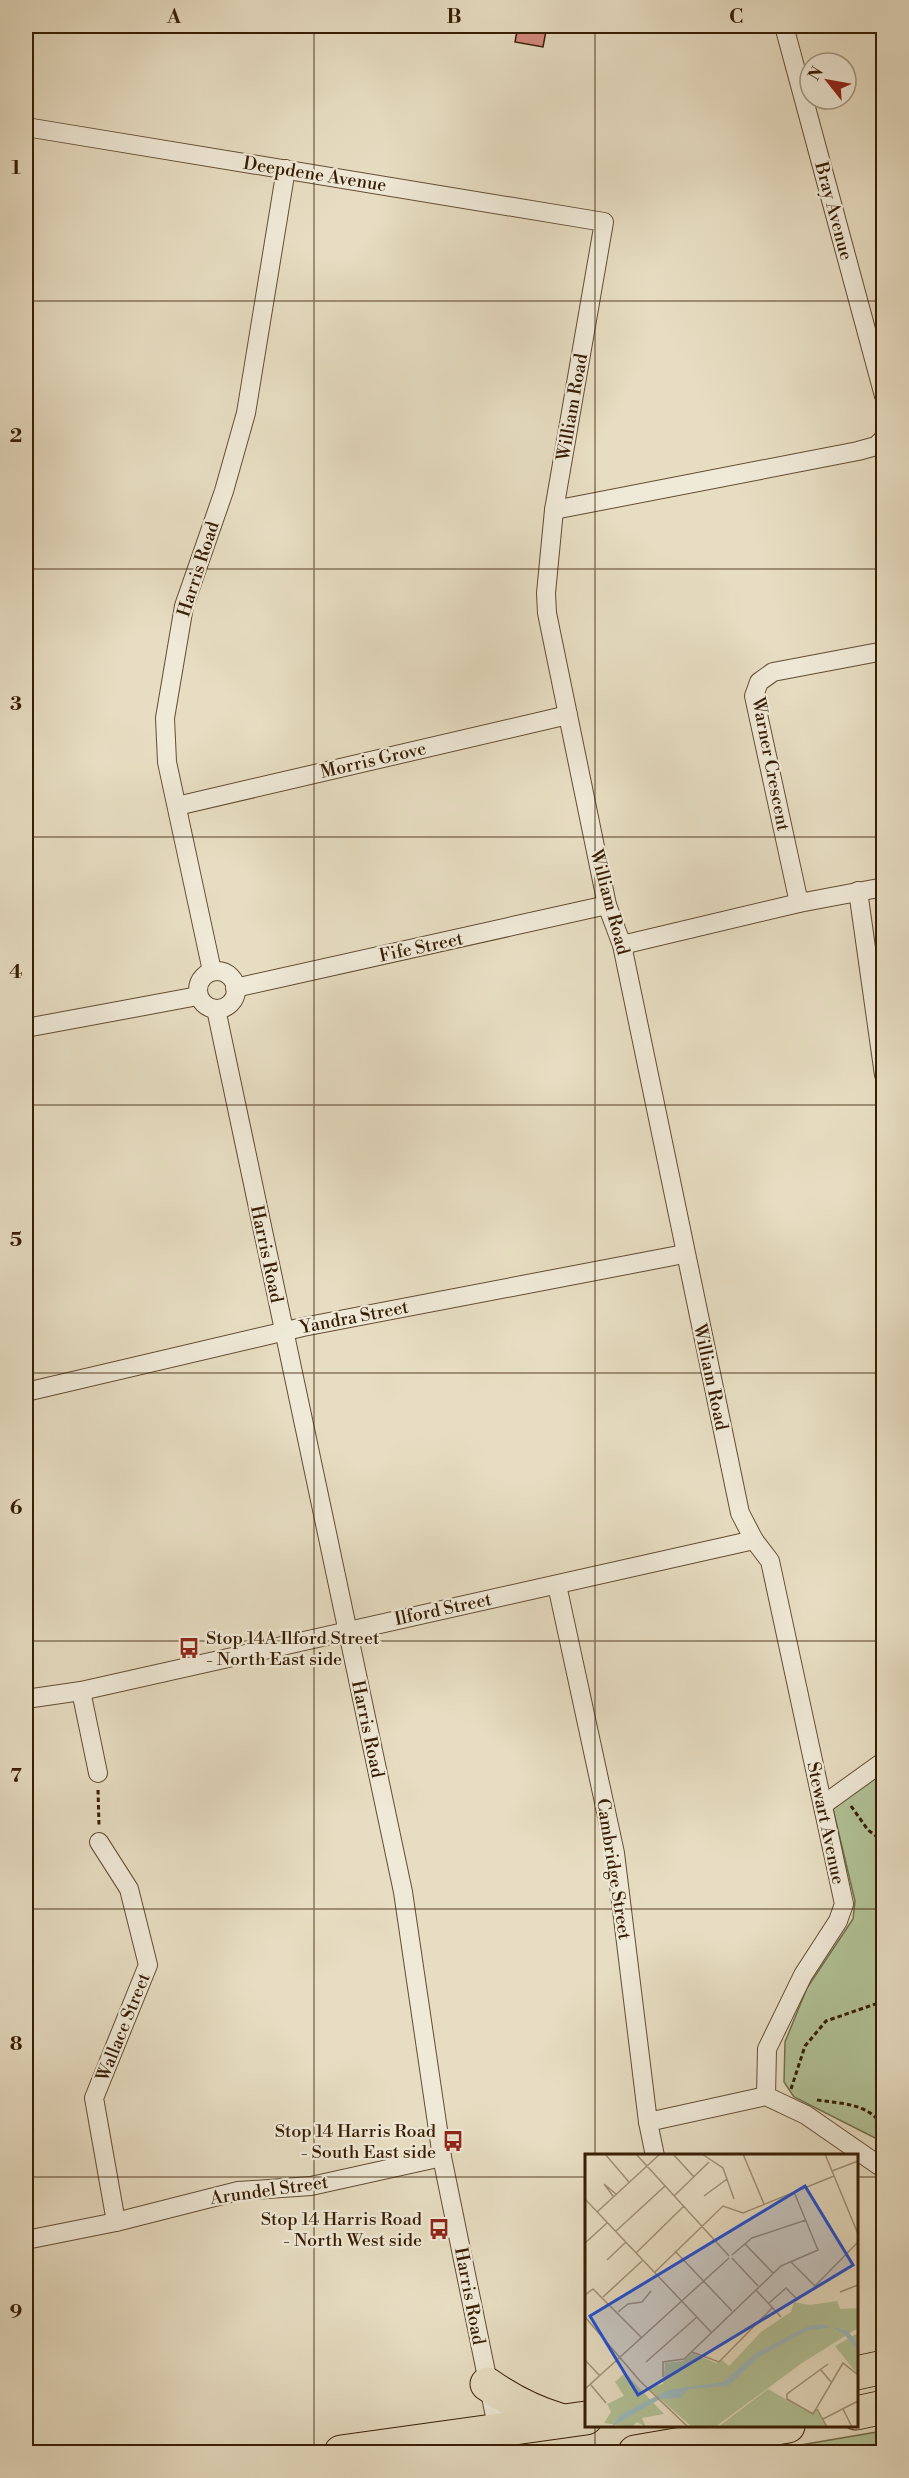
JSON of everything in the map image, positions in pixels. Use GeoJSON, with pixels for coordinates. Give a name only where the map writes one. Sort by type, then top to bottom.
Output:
{"type":"FeatureCollection","features":[{"type":"Feature","properties":{"kind":"highway"},"geometry":{"type":"LineString","coordinates":[[858,2373],[884,2367]]}},
{"type":"Feature","properties":{"kind":"highway"},"geometry":{"type":"LineString","coordinates":[[487,2384],[525,2408],[577,2420]]}},
{"type":"Feature","properties":{"kind":"highway"},"geometry":{"type":"LineString","coordinates":[[858,2413],[884,2408]]}},
{"type":"Feature","properties":{"kind":"highway"},"geometry":{"type":"LineString","coordinates":[[341,2452],[501,2442],[577,2420]]}},
{"type":"Feature","properties":{"kind":"highway"},"geometry":{"type":"LineString","coordinates":[[635,2452],[782,2427]]}},
{"type":"Feature","properties":{"kind":"street","name":"Bray Avenue"},"geometry":{"type":"LineString","coordinates":[[784,26],[884,396]]}},
{"type":"Feature","properties":{"kind":"street","name":"Deepdene Avenue"},"geometry":{"type":"LineString","coordinates":[[26,127],[604,222]]}},
{"type":"Feature","properties":{"kind":"street","name":"Harris Road"},"geometry":{"type":"LineString","coordinates":[[212,971],[164,739],[165,718],[184,606],[224,491],[246,413],[286,168]]}},
{"type":"Feature","properties":{"kind":"street","name":"William Road"},"geometry":{"type":"LineString","coordinates":[[604,222],[554,510],[546,593],[547,613],[607,906],[622,945],[684,1254],[740,1513],[754,1540]]}},
{"type":"Feature","properties":{"kind":"street"},"geometry":{"type":"LineString","coordinates":[[554,510],[858,451],[876,446],[884,438]]}},
{"type":"Feature","properties":{"kind":"street","name":"Warner Crescent"},"geometry":{"type":"LineString","coordinates":[[799,903],[754,696],[759,682],[773,672],[884,651]]}},
{"type":"Feature","properties":{"kind":"street","name":"Morris Grove"},"geometry":{"type":"LineString","coordinates":[[177,806],[568,715]]}},
{"type":"Feature","properties":{"kind":"street"},"geometry":{"type":"LineString","coordinates":[[622,945],[799,903],[884,887]]}},
{"type":"Feature","properties":{"kind":"street"},"geometry":{"type":"LineString","coordinates":[[858,891],[884,1075]]}},
{"type":"Feature","properties":{"kind":"street","name":"Fife Street"},"geometry":{"type":"LineString","coordinates":[[236,988],[607,906]]}},
{"type":"Feature","properties":{"kind":"street"},"geometry":{"type":"LineString","coordinates":[[212,971],[229,976],[236,988],[229,1004],[216,1009],[203,1003],[198,996],[198,987],[204,976],[212,971]]}},
{"type":"Feature","properties":{"kind":"street"},"geometry":{"type":"LineString","coordinates":[[26,1028],[198,996]]}},
{"type":"Feature","properties":{"kind":"street","name":"Harris Road"},"geometry":{"type":"LineString","coordinates":[[216,1009],[403,1892],[442,2157],[487,2384],[501,2442]]}},
{"type":"Feature","properties":{"kind":"street","name":"Yandra Street"},"geometry":{"type":"LineString","coordinates":[[26,1392],[283,1331],[684,1254]]}},
{"type":"Feature","properties":{"kind":"street","name":"Ilford Street"},"geometry":{"type":"LineString","coordinates":[[26,1699],[81,1691],[754,1540]]}},
{"type":"Feature","properties":{"kind":"street","name":"Stewart Avenue"},"geometry":{"type":"LineString","coordinates":[[754,1540],[770,1561],[844,1904],[838,1921],[803,1975],[767,2049],[766,2096]]}},
{"type":"Feature","properties":{"kind":"street","name":"Cambridge Street"},"geometry":{"type":"LineString","coordinates":[[557,1585],[615,1853],[648,2122],[655,2154]]}},
{"type":"Feature","properties":{"kind":"street"},"geometry":{"type":"LineString","coordinates":[[81,1691],[98,1773]]}},
{"type":"Feature","properties":{"kind":"street"},"geometry":{"type":"LineString","coordinates":[[823,1805],[884,1761]]}},
{"type":"Feature","properties":{"kind":"street","name":"Wallace Street"},"geometry":{"type":"LineString","coordinates":[[99,1842],[129,1889],[148,1965],[94,2098],[116,2222]]}},
{"type":"Feature","properties":{"kind":"street"},"geometry":{"type":"LineString","coordinates":[[648,2122],[766,2096],[787,2100],[884,2169]]}},
{"type":"Feature","properties":{"kind":"street","name":"Arundel Street"},"geometry":{"type":"LineString","coordinates":[[26,2240],[116,2222],[238,2191],[311,2186],[442,2157]]}},
{"type":"Feature","properties":{"kind":"path"},"geometry":{"type":"LineString","coordinates":[[98,1773],[99,1842]]}},
{"type":"Feature","properties":{"kind":"path"},"geometry":{"type":"LineString","coordinates":[[844,1790],[855,1814],[868,1830],[884,1842]]}},
{"type":"Feature","properties":{"kind":"path"},"geometry":{"type":"LineString","coordinates":[[884,2001],[826,2020],[805,2046],[787,2100],[855,2106],[876,2115],[884,2128]]}},
{"type":"Feature","properties":{"kind":"green space"},"geometry":{"type":"Polygon","coordinates":[[[883,1772],[883,2142],[794,2097],[784,2082],[785,2042],[807,1988],[853,1919],[855,1901],[833,1809],[883,1772]]]}},
{"type":"Feature","properties":{"kind":"green space"},"geometry":{"type":"Polygon","coordinates":[[[883,2431],[883,2452],[759,2452],[883,2431]]]}},
{"type":"Feature","properties":{"kind":"building"},"geometry":{"type":"Polygon","coordinates":[[[518,26],[547,26],[543,47],[515,42],[518,26]]]}},
{"type":"Feature","properties":{"kind":"place","name":"Stop 14A Ilford Street - North East side"},"geometry":{"type":"Point","coordinates":[189,1648]}},
{"type":"Feature","properties":{"kind":"place","name":"Stop 14 Harris Road - South East side"},"geometry":{"type":"Point","coordinates":[453,2141]}},
{"type":"Feature","properties":{"kind":"place","name":"Stop 14 Harris Road - North West side"},"geometry":{"type":"Point","coordinates":[439,2229]}}]}
